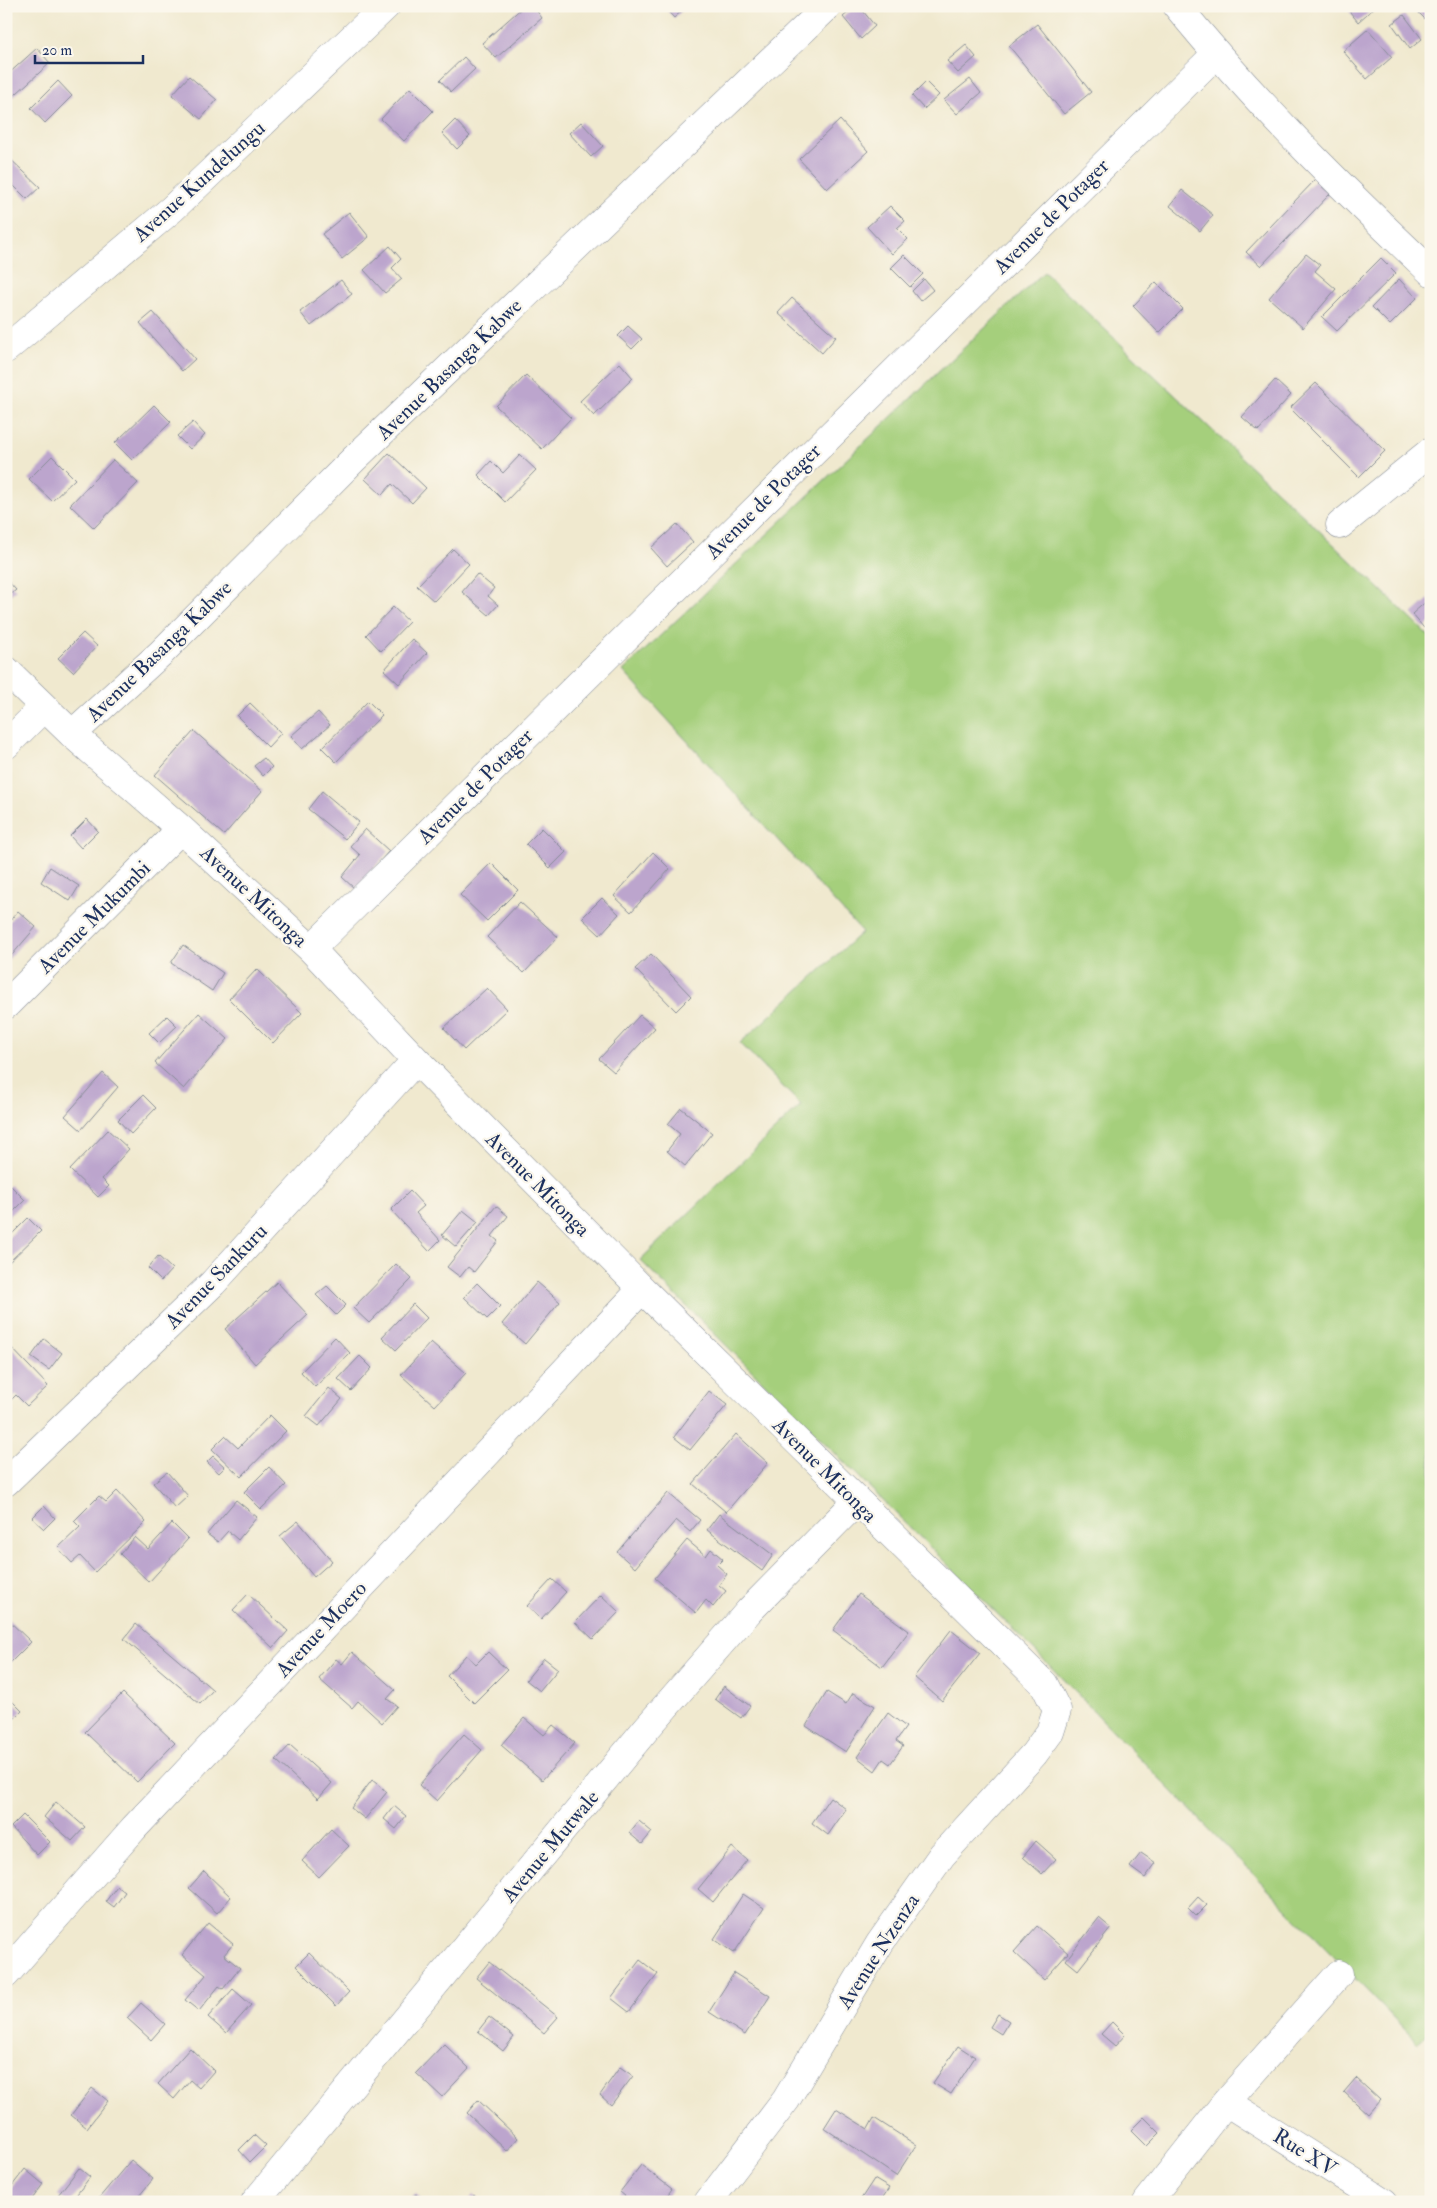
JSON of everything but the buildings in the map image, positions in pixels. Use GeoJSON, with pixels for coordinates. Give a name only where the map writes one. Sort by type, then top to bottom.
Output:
{"type":"FeatureCollection","features":[{"type":"Feature","properties":{"kind":"street","name":"Avenue Kundelungu"},"geometry":{"type":"LineString","coordinates":[[6,349],[172,208],[386,6]]}},
{"type":"Feature","properties":{"kind":"street","name":"Avenue Basanga Kabwe"},"geometry":{"type":"LineString","coordinates":[[72,734],[160,653],[354,459],[828,6]]}},
{"type":"Feature","properties":{"kind":"street"},"geometry":{"type":"LineString","coordinates":[[1177,6],[1216,54],[1359,203],[1431,272]]}},
{"type":"Feature","properties":{"kind":"street","name":"Avenue de Potager"},"geometry":{"type":"LineString","coordinates":[[311,948],[1216,54]]}},
{"type":"Feature","properties":{"kind":"street"},"geometry":{"type":"LineString","coordinates":[[1340,525],[1431,451]]}},
{"type":"Feature","properties":{"kind":"street","name":"Avenue Mitonga"},"geometry":{"type":"LineString","coordinates":[[6,670],[72,734],[181,829],[311,948],[416,1060],[642,1289],[1044,1684],[1057,1710]]}},
{"type":"Feature","properties":{"kind":"street"},"geometry":{"type":"LineString","coordinates":[[6,745],[44,707]]}},
{"type":"Feature","properties":{"kind":"street","name":"Avenue Mukumbi"},"geometry":{"type":"LineString","coordinates":[[6,1005],[181,829]]}},
{"type":"Feature","properties":{"kind":"street","name":"Avenue Sankuru"},"geometry":{"type":"LineString","coordinates":[[6,1482],[213,1283],[416,1060]]}},
{"type":"Feature","properties":{"kind":"street","name":"Avenue Moero"},"geometry":{"type":"LineString","coordinates":[[6,1974],[134,1828],[642,1289]]}},
{"type":"Feature","properties":{"kind":"street","name":"Avenue Mutwale"},"geometry":{"type":"LineString","coordinates":[[256,2202],[646,1729],[749,1611],[857,1501]]}},
{"type":"Feature","properties":{"kind":"street","name":"Avenue Nzenza"},"geometry":{"type":"LineString","coordinates":[[708,2202],[786,2100],[880,1943],[936,1863],[1034,1754],[1050,1732],[1057,1710]]}},
{"type":"Feature","properties":{"kind":"street"},"geometry":{"type":"LineString","coordinates":[[1147,2202],[1226,2102],[1339,1974]]}},
{"type":"Feature","properties":{"kind":"street","name":"Rue XV"},"geometry":{"type":"LineString","coordinates":[[1226,2102],[1384,2202]]}},
{"type":"Feature","properties":{"kind":"green space"},"geometry":{"type":"Polygon","coordinates":[[[1044,272],[1431,638],[1431,2032],[1418,2043],[1046,1662],[640,1260],[801,1105],[740,1043],[862,932],[623,671],[1044,272]]]}}]}
